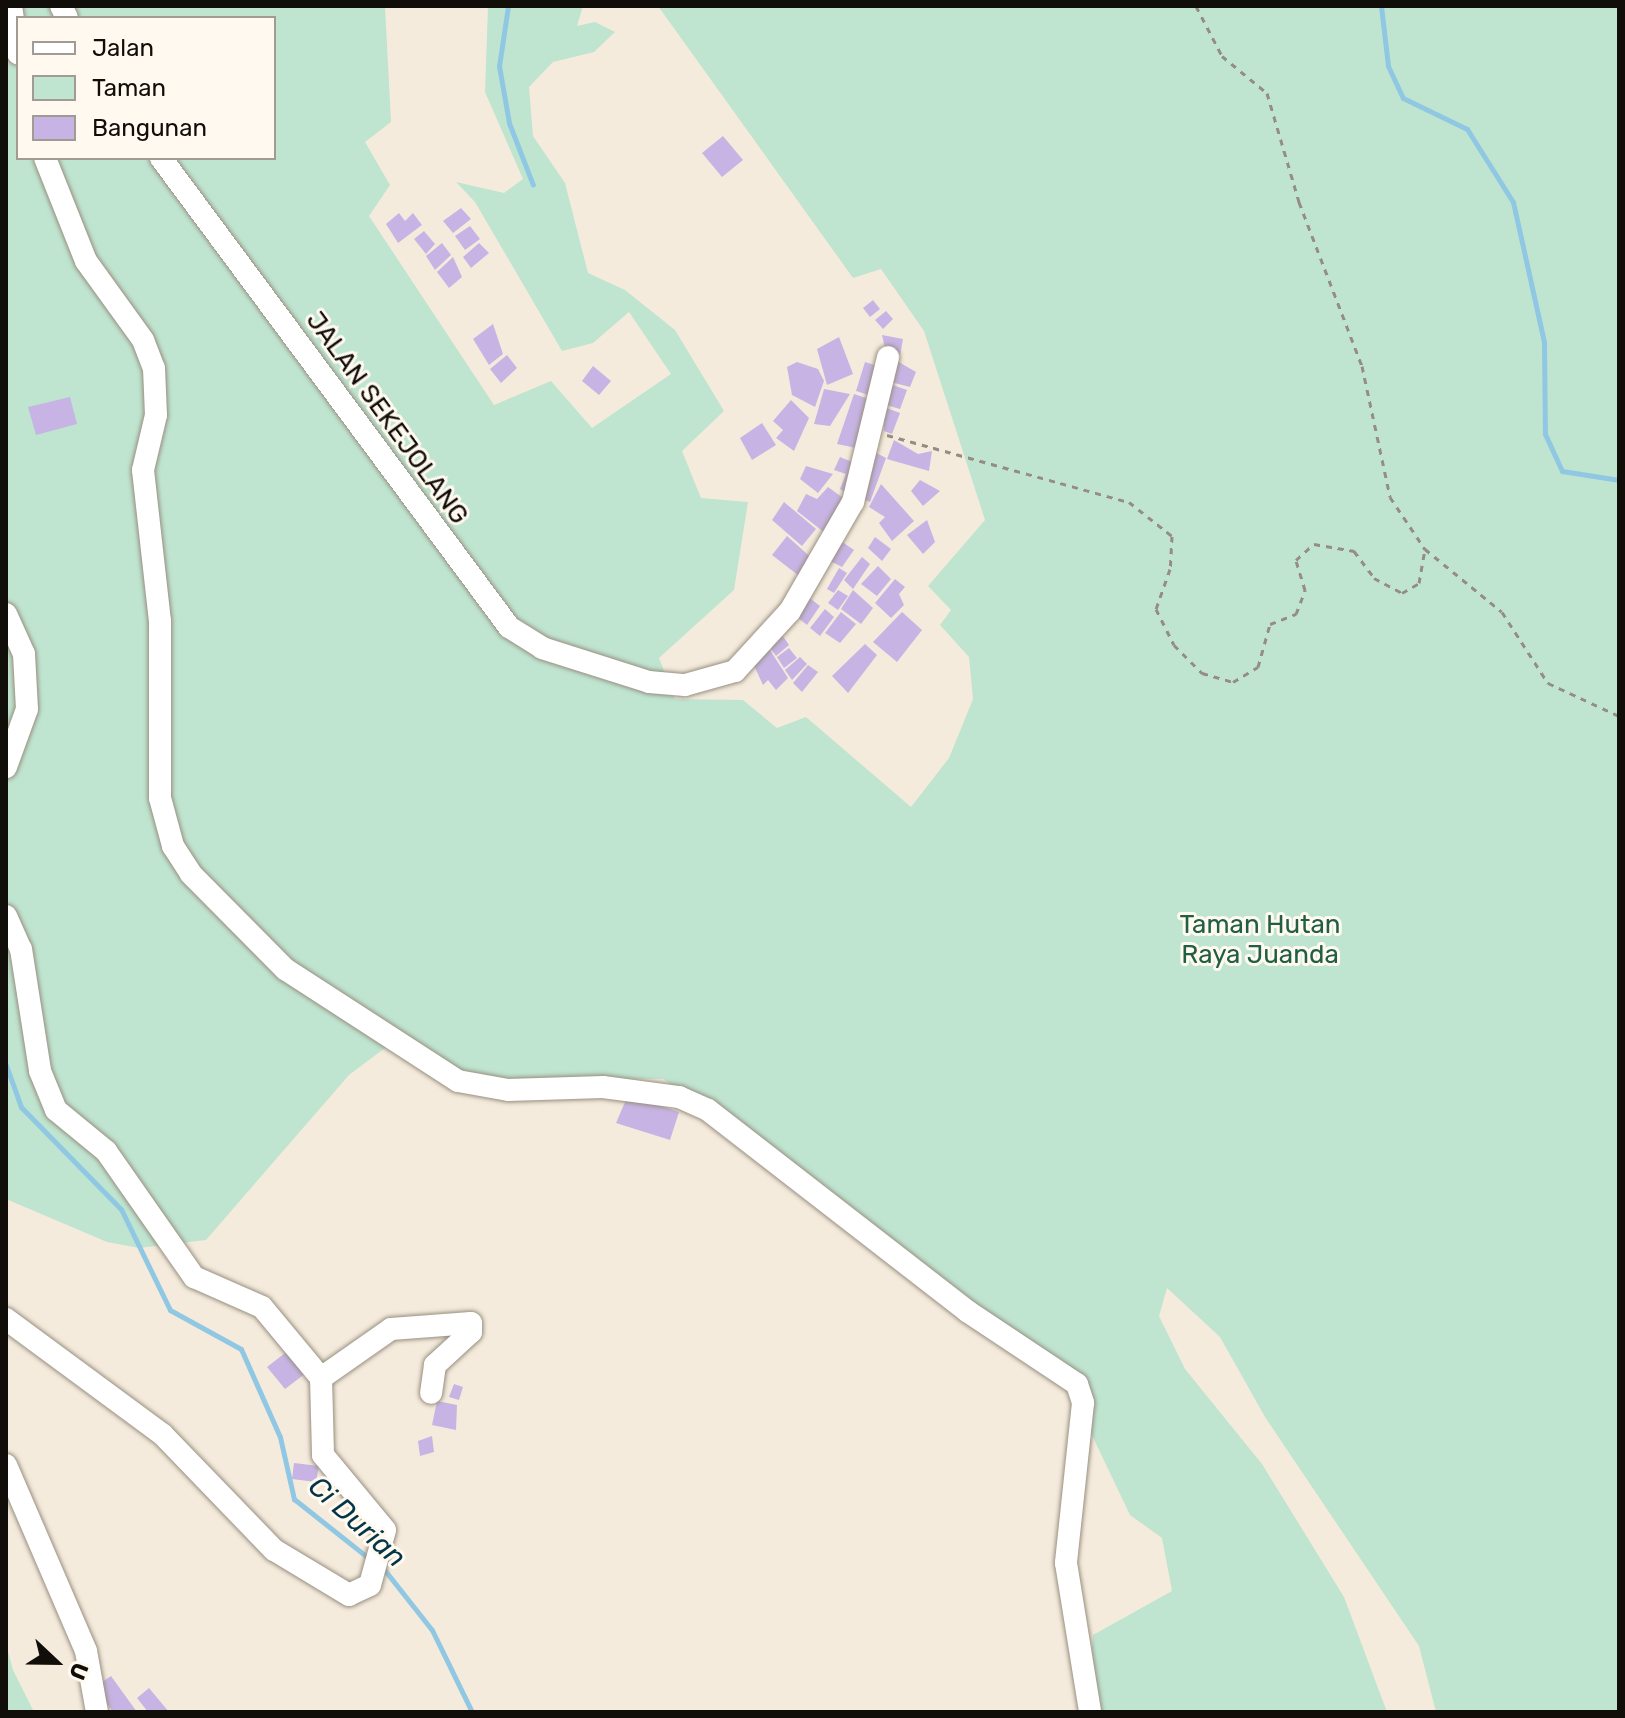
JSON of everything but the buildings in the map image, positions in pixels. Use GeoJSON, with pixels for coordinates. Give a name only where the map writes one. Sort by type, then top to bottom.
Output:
{"type":"FeatureCollection","features":[{"type":"Feature","properties":{"kind":"street"},"geometry":{"type":"LineString","coordinates":[[11,6],[16,40]]}},
{"type":"Feature","properties":{"kind":"street"},"geometry":{"type":"LineString","coordinates":[[46,160],[86,261],[143,340],[154,368],[156,415],[143,489],[160,621],[160,798],[173,846],[253,942],[390,1043],[458,1081],[491,1089],[603,1087],[698,1105],[967,1311],[1077,1384],[1083,1403],[1066,1563],[1090,1712]]}},
{"type":"Feature","properties":{"kind":"street","name":"JALAN SEKEJOLANG"},"geometry":{"type":"LineString","coordinates":[[162,160],[487,602],[525,640],[602,668],[685,685],[744,664],[790,611],[853,504],[888,357]]}},
{"type":"Feature","properties":{"kind":"street"},"geometry":{"type":"LineString","coordinates":[[6,614],[24,654],[27,709],[6,767]]}},
{"type":"Feature","properties":{"kind":"street"},"geometry":{"type":"LineString","coordinates":[[6,916],[21,949],[51,1103],[106,1151],[194,1277],[262,1307],[321,1378],[323,1455],[385,1530],[376,1576],[356,1595],[328,1587],[274,1550],[162,1434],[6,1319]]}},
{"type":"Feature","properties":{"kind":"street"},"geometry":{"type":"LineString","coordinates":[[321,1378],[391,1329],[471,1323],[471,1332],[435,1365],[431,1393]]}},
{"type":"Feature","properties":{"kind":"street"},"geometry":{"type":"LineString","coordinates":[[6,1465],[86,1651],[97,1712]]}},
{"type":"Feature","properties":{"kind":"path"},"geometry":{"type":"LineString","coordinates":[[1196,6],[1222,56],[1267,93],[1299,202],[1362,366],[1390,497],[1425,549],[1502,612],[1548,683],[1619,716]]}},
{"type":"Feature","properties":{"kind":"path"},"geometry":{"type":"LineString","coordinates":[[868,431],[1129,502],[1172,536],[1170,569],[1156,609],[1174,645],[1202,673],[1233,682],[1258,667],[1270,624],[1296,614],[1305,590],[1296,560],[1314,544],[1354,551],[1374,578],[1402,593],[1419,583],[1425,549]]}},
{"type":"Feature","properties":{"kind":"green space","name":"Taman Hutan Raya Juanda"},"geometry":{"type":"Polygon","coordinates":[[[6,6],[385,6],[391,122],[365,142],[390,185],[369,216],[494,405],[551,381],[592,428],[671,374],[629,312],[593,343],[562,351],[475,202],[456,182],[504,193],[523,179],[485,92],[488,6],[583,6],[577,26],[595,22],[615,32],[594,52],[553,62],[529,87],[533,136],[565,183],[588,273],[625,290],[675,330],[724,411],[682,451],[701,498],[748,502],[734,590],[659,658],[675,699],[743,700],[777,728],[806,717],[911,807],[949,758],[973,699],[969,657],[940,625],[951,610],[928,586],[985,520],[924,331],[881,269],[853,278],[658,6],[1619,6],[1619,1712],[1436,1712],[1419,1646],[1265,1417],[1220,1337],[1167,1288],[1159,1316],[1185,1369],[1262,1464],[1344,1597],[1387,1712],[1096,1712],[1088,1701],[1093,1635],[1172,1591],[1162,1538],[1130,1515],[1068,1385],[770,1153],[663,1079],[469,1078],[397,1039],[349,1075],[206,1240],[139,1248],[107,1242],[6,1199],[6,6]]]}},
{"type":"Feature","properties":{"kind":"green space"},"geometry":{"type":"Polygon","coordinates":[[[6,1644],[13,1670],[34,1712],[6,1712],[6,1644]]]}},
{"type":"Feature","properties":{"kind":"waterway"},"geometry":{"type":"LineString","coordinates":[[508,6],[499,66],[509,123],[533,185]]}},
{"type":"Feature","properties":{"kind":"waterway"},"geometry":{"type":"LineString","coordinates":[[1381,6],[1388,66],[1403,98],[1467,129],[1513,202],[1544,342],[1545,434],[1562,471],[1619,480]]}},
{"type":"Feature","properties":{"kind":"waterway","name":"Ci Durian"},"geometry":{"type":"LineString","coordinates":[[6,1065],[21,1107],[121,1209],[170,1310],[241,1349],[280,1437],[294,1499],[371,1560]]}},
{"type":"Feature","properties":{"kind":"waterway","name":"Ci Durian"},"geometry":{"type":"LineString","coordinates":[[383,1568],[432,1630],[472,1712]]}}]}
